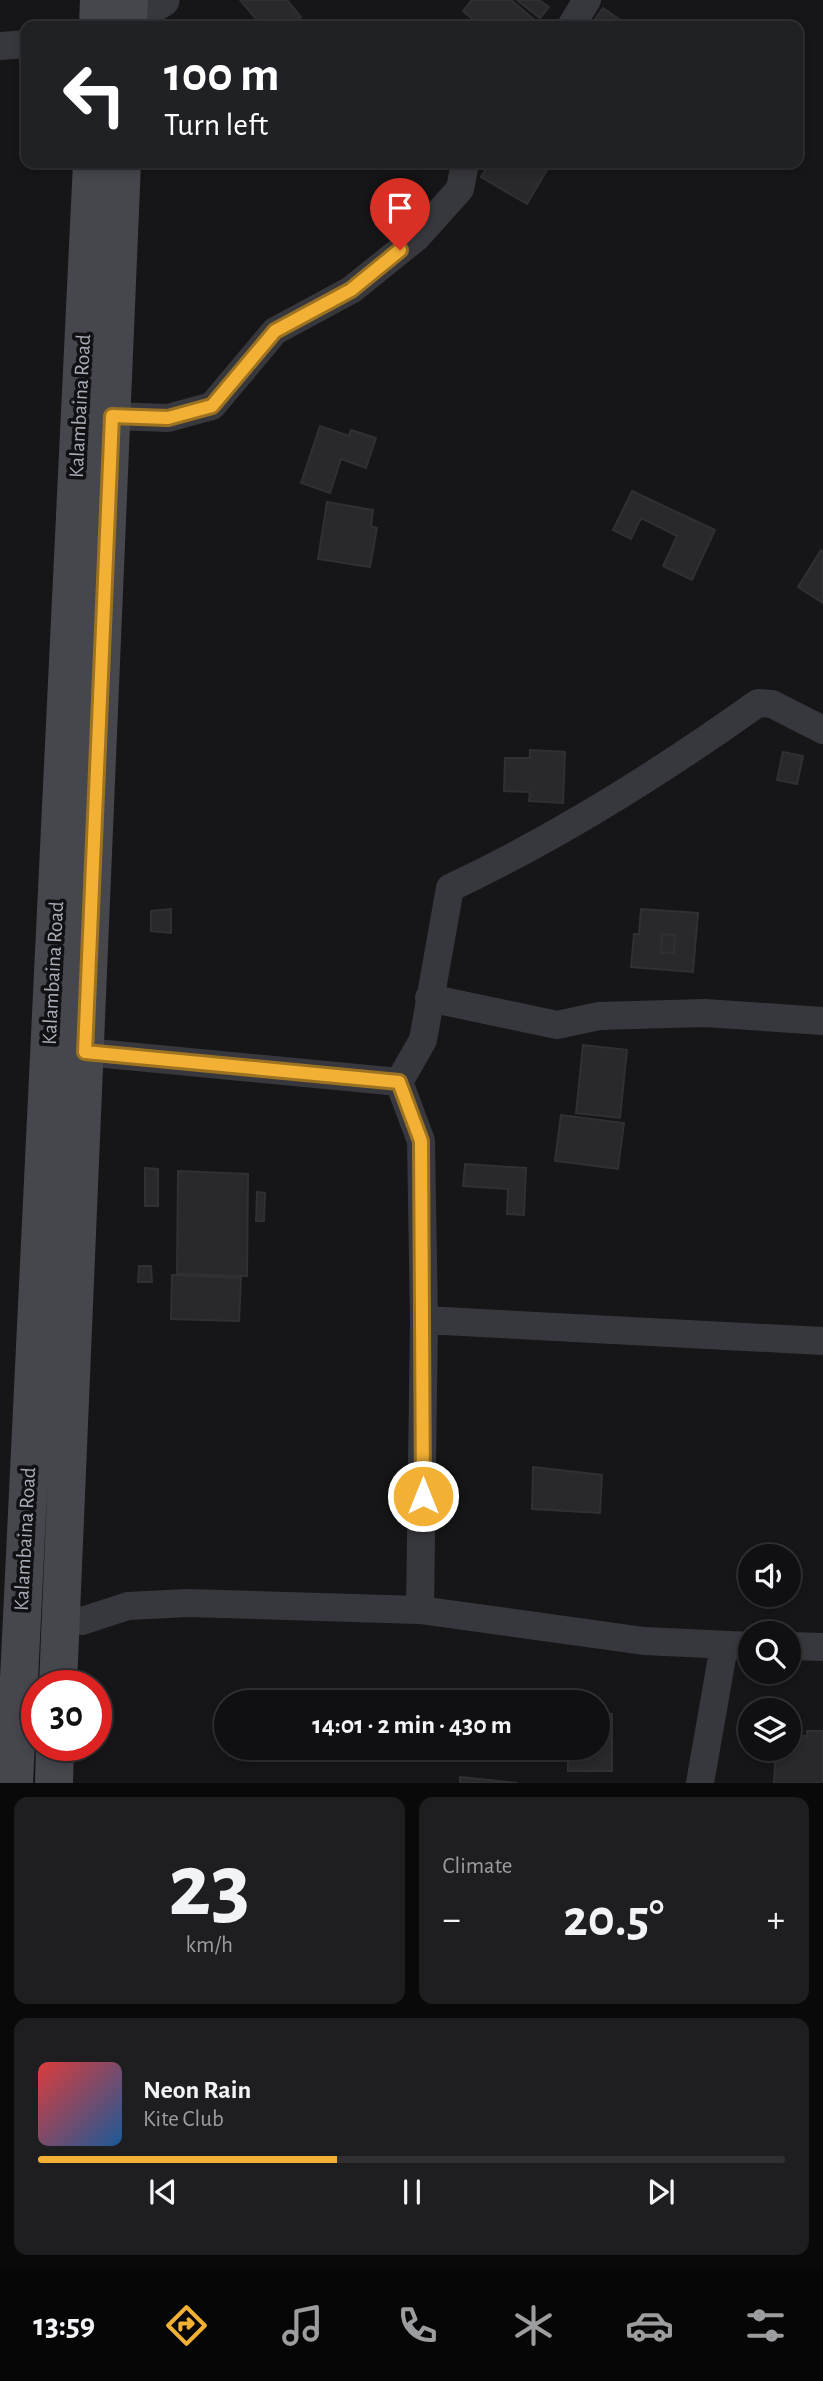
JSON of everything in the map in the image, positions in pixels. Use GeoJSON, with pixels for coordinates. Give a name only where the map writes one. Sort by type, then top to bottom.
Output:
{"type":"FeatureCollection","features":[{"type":"Feature","properties":{"kind":"main road","name":"Kalambaina Road"},"geometry":{"type":"LineString","coordinates":[[13,1783],[92,168]]}},
{"type":"Feature","properties":{"kind":"main road"},"geometry":{"type":"LineString","coordinates":[[59,1670],[122,168]]}},
{"type":"Feature","properties":{"kind":"main road"},"geometry":{"type":"LineString","coordinates":[[54,1783],[55,1761]]}},
{"type":"Feature","properties":{"kind":"street"},"geometry":{"type":"LineString","coordinates":[[116,15],[162,0]]}},
{"type":"Feature","properties":{"kind":"street"},"geometry":{"type":"LineString","coordinates":[[574,21],[587,0]]}},
{"type":"Feature","properties":{"kind":"street"},"geometry":{"type":"LineString","coordinates":[[0,46],[21,44]]}},
{"type":"Feature","properties":{"kind":"street"},"geometry":{"type":"LineString","coordinates":[[112,416],[168,418],[212,406],[275,331],[351,290],[417,237],[460,189],[464,168]]}},
{"type":"Feature","properties":{"kind":"street"},"geometry":{"type":"LineString","coordinates":[[399,1082],[423,1040],[450,888],[530,850],[623,796],[758,703],[772,704],[823,730]]}},
{"type":"Feature","properties":{"kind":"street"},"geometry":{"type":"LineString","coordinates":[[429,998],[557,1025],[600,1016],[705,1013],[823,1021]]}},
{"type":"Feature","properties":{"kind":"street"},"geometry":{"type":"LineString","coordinates":[[85,1052],[399,1082]]}},
{"type":"Feature","properties":{"kind":"street"},"geometry":{"type":"LineString","coordinates":[[399,1082],[421,1141],[424,1320],[420,1610]]}},
{"type":"Feature","properties":{"kind":"street"},"geometry":{"type":"LineString","coordinates":[[424,1320],[823,1341]]}},
{"type":"Feature","properties":{"kind":"street"},"geometry":{"type":"LineString","coordinates":[[61,1616],[82,1621],[128,1606],[187,1603],[420,1610],[644,1641],[737,1646],[700,1783]]}},
{"type":"Feature","properties":{"kind":"street"},"geometry":{"type":"LineString","coordinates":[[801,1646],[823,1647]]}},
{"type":"Feature","properties":{"kind":"building"},"geometry":{"type":"Polygon","coordinates":[[[240,0],[287,0],[301,17],[296,21],[258,21],[240,0]]]}},
{"type":"Feature","properties":{"kind":"building"},"geometry":{"type":"Polygon","coordinates":[[[472,0],[511,0],[536,21],[475,21],[463,11],[472,0]]]}},
{"type":"Feature","properties":{"kind":"building"},"geometry":{"type":"Polygon","coordinates":[[[517,0],[539,0],[549,7],[540,18],[517,0]]]}},
{"type":"Feature","properties":{"kind":"building"},"geometry":{"type":"Polygon","coordinates":[[[603,8],[622,21],[594,21],[603,8]]]}},
{"type":"Feature","properties":{"kind":"building"},"geometry":{"type":"Polygon","coordinates":[[[487,168],[548,168],[527,204],[481,177],[487,168]]]}},
{"type":"Feature","properties":{"kind":"building"},"geometry":{"type":"Polygon","coordinates":[[[320,426],[349,436],[351,430],[376,438],[366,468],[341,459],[330,493],[301,483],[320,426]]]}},
{"type":"Feature","properties":{"kind":"building"},"geometry":{"type":"Polygon","coordinates":[[[632,491],[715,530],[692,580],[663,566],[677,536],[641,518],[631,539],[613,530],[632,491]]]}},
{"type":"Feature","properties":{"kind":"building"},"geometry":{"type":"Polygon","coordinates":[[[327,502],[373,510],[371,526],[377,528],[370,567],[318,559],[327,502]]]}},
{"type":"Feature","properties":{"kind":"building"},"geometry":{"type":"Polygon","coordinates":[[[821,550],[823,552],[823,603],[798,587],[821,550]]]}},
{"type":"Feature","properties":{"kind":"building"},"geometry":{"type":"Polygon","coordinates":[[[530,750],[565,752],[563,803],[529,801],[530,792],[504,791],[505,758],[530,758],[530,750]]]}},
{"type":"Feature","properties":{"kind":"building"},"geometry":{"type":"Polygon","coordinates":[[[783,752],[803,756],[797,784],[777,780],[783,752]]]}},
{"type":"Feature","properties":{"kind":"building"},"geometry":{"type":"Polygon","coordinates":[[[171,909],[171,933],[151,931],[151,911],[171,909]]]}},
{"type":"Feature","properties":{"kind":"building"},"geometry":{"type":"Polygon","coordinates":[[[641,909],[698,913],[693,972],[631,967],[634,934],[639,934],[641,909]],[[662,934],[661,952],[674,953],[675,935],[662,934]]]}},
{"type":"Feature","properties":{"kind":"building"},"geometry":{"type":"Polygon","coordinates":[[[662,934],[675,935],[674,953],[661,952],[662,934]]]}},
{"type":"Feature","properties":{"kind":"building"},"geometry":{"type":"Polygon","coordinates":[[[583,1045],[627,1050],[620,1118],[576,1113],[583,1045]]]}},
{"type":"Feature","properties":{"kind":"building"},"geometry":{"type":"Polygon","coordinates":[[[561,1115],[624,1123],[618,1169],[555,1161],[561,1115]]]}},
{"type":"Feature","properties":{"kind":"building"},"geometry":{"type":"Polygon","coordinates":[[[465,1164],[526,1168],[524,1215],[507,1214],[508,1189],[463,1186],[465,1164]]]}},
{"type":"Feature","properties":{"kind":"building"},"geometry":{"type":"Polygon","coordinates":[[[145,1168],[158,1169],[158,1206],[145,1206],[145,1168]]]}},
{"type":"Feature","properties":{"kind":"building"},"geometry":{"type":"Polygon","coordinates":[[[178,1171],[248,1174],[247,1276],[177,1274],[178,1171]]]}},
{"type":"Feature","properties":{"kind":"building"},"geometry":{"type":"Polygon","coordinates":[[[257,1192],[265,1193],[264,1221],[256,1221],[257,1192]]]}},
{"type":"Feature","properties":{"kind":"building"},"geometry":{"type":"Polygon","coordinates":[[[139,1266],[151,1266],[152,1282],[138,1282],[139,1266]]]}},
{"type":"Feature","properties":{"kind":"building"},"geometry":{"type":"Polygon","coordinates":[[[172,1275],[241,1278],[239,1321],[171,1319],[172,1275]]]}},
{"type":"Feature","properties":{"kind":"building"},"geometry":{"type":"Polygon","coordinates":[[[533,1467],[602,1475],[600,1513],[532,1509],[533,1467]]]}},
{"type":"Feature","properties":{"kind":"building"},"geometry":{"type":"Polygon","coordinates":[[[612,1714],[612,1771],[568,1771],[568,1760],[610,1760],[612,1714]]]}},
{"type":"Feature","properties":{"kind":"building"},"geometry":{"type":"Polygon","coordinates":[[[807,1731],[823,1731],[823,1783],[774,1783],[775,1761],[801,1761],[801,1736],[807,1736],[807,1731]]]}},
{"type":"Feature","properties":{"kind":"building"},"geometry":{"type":"Polygon","coordinates":[[[460,1777],[518,1783],[460,1783],[460,1777]]]}},
{"type":"Feature","properties":{"kind":"route"},"geometry":{"type":"LineString","coordinates":[[400,250],[351,290],[275,331],[212,406],[168,418],[112,416],[85,1052],[399,1082],[421,1141],[423,1496]]}}]}
